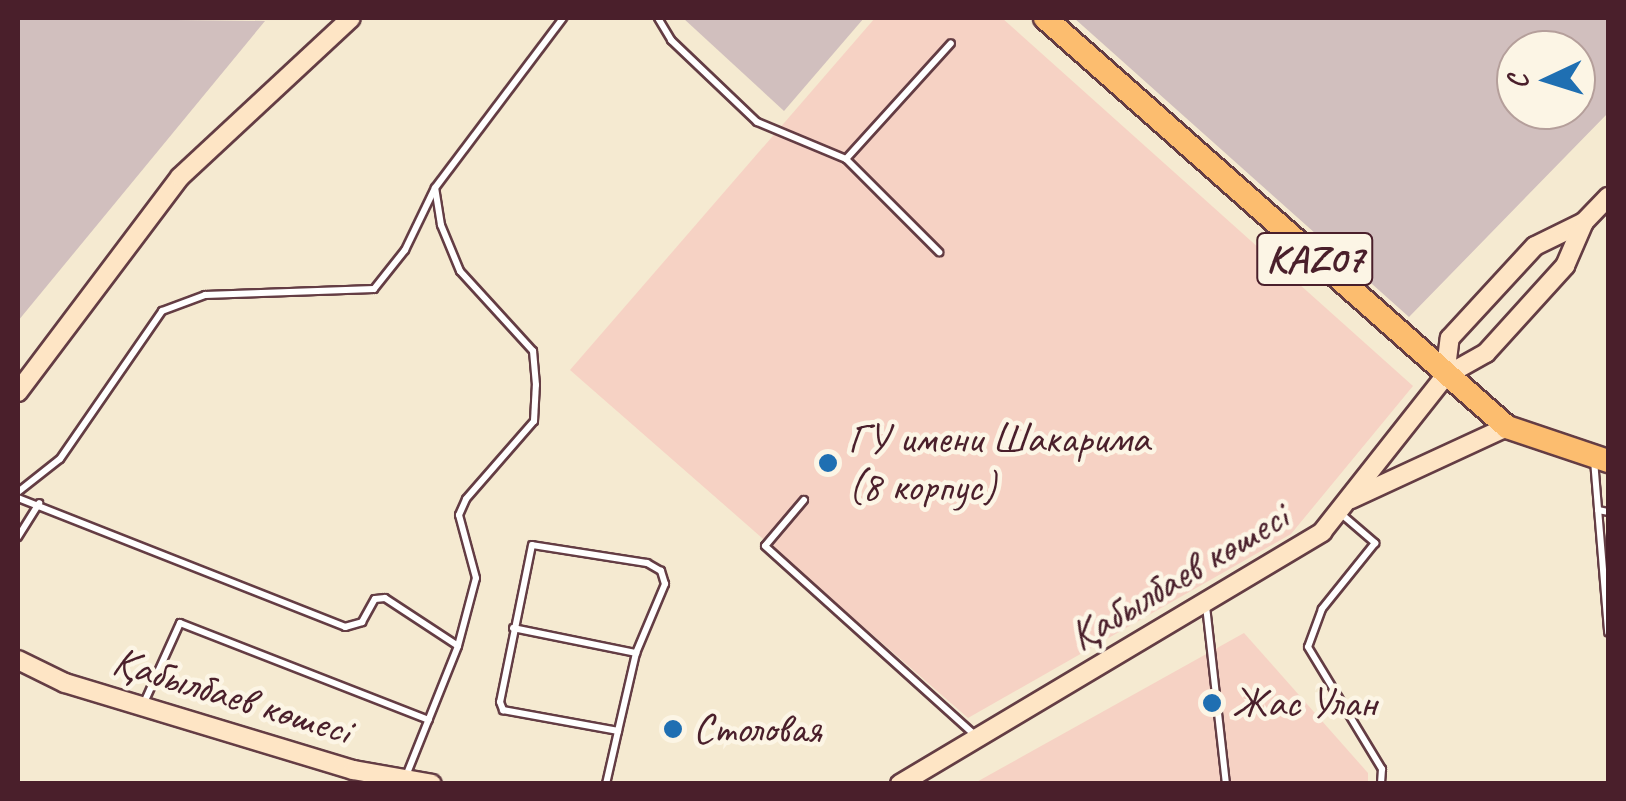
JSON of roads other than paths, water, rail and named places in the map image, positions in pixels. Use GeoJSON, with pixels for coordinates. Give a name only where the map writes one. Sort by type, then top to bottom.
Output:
{"type":"FeatureCollection","features":[{"type":"Feature","properties":{"kind":"highway","name":"KAZ07"},"geometry":{"type":"LineString","coordinates":[[1045,18],[1445,376],[1507,426],[1601,460]]}},
{"type":"Feature","properties":{"kind":"main road"},"geometry":{"type":"LineString","coordinates":[[18,392],[180,177],[341,21]]}},
{"type":"Feature","properties":{"kind":"main road","name":"Қабылбаев көшесі"},"geometry":{"type":"LineString","coordinates":[[900,784],[1322,532],[1445,376],[1486,352],[1564,266],[1584,222],[1608,196]]}},
{"type":"Feature","properties":{"kind":"main road","name":"Қабылбаев көшесі"},"geometry":{"type":"LineString","coordinates":[[1445,376],[1450,338],[1535,246],[1584,222]]}},
{"type":"Feature","properties":{"kind":"main road"},"geometry":{"type":"LineString","coordinates":[[1342,506],[1507,426]]}},
{"type":"Feature","properties":{"kind":"main road","name":"Қабылбаев көшесі"},"geometry":{"type":"LineString","coordinates":[[18,660],[65,683],[353,770],[432,784]]}},
{"type":"Feature","properties":{"kind":"lane"},"geometry":{"type":"LineString","coordinates":[[458,646],[385,598],[375,599],[362,622],[345,627],[18,495],[60,459],[162,312],[205,295],[374,289],[405,250],[435,188],[563,18]]}},
{"type":"Feature","properties":{"kind":"lane"},"geometry":{"type":"LineString","coordinates":[[658,18],[671,40],[757,122],[846,160],[939,252]]}},
{"type":"Feature","properties":{"kind":"lane"},"geometry":{"type":"LineString","coordinates":[[846,160],[951,44]]}},
{"type":"Feature","properties":{"kind":"lane"},"geometry":{"type":"LineString","coordinates":[[406,778],[458,646],[476,578],[459,516],[466,499],[534,421],[536,385],[533,351],[460,271],[440,225],[435,188]]}},
{"type":"Feature","properties":{"kind":"lane"},"geometry":{"type":"LineString","coordinates":[[1601,460],[1598,510],[1608,632]]}},
{"type":"Feature","properties":{"kind":"lane"},"geometry":{"type":"LineString","coordinates":[[804,500],[765,546],[978,738]]}},
{"type":"Feature","properties":{"kind":"lane"},"geometry":{"type":"LineString","coordinates":[[18,537],[39,504]]}},
{"type":"Feature","properties":{"kind":"lane"},"geometry":{"type":"LineString","coordinates":[[1342,506],[1375,543],[1322,610],[1308,647],[1382,769],[1381,784]]}},
{"type":"Feature","properties":{"kind":"lane"},"geometry":{"type":"LineString","coordinates":[[1598,510],[1608,512]]}},
{"type":"Feature","properties":{"kind":"lane"},"geometry":{"type":"LineString","coordinates":[[606,784],[636,652],[665,584],[648,563],[532,545],[513,628],[503,710],[618,731]]}},
{"type":"Feature","properties":{"kind":"lane"},"geometry":{"type":"LineString","coordinates":[[1206,602],[1226,784]]}},
{"type":"Feature","properties":{"kind":"lane"},"geometry":{"type":"LineString","coordinates":[[142,706],[180,623],[429,720]]}},
{"type":"Feature","properties":{"kind":"lane"},"geometry":{"type":"LineString","coordinates":[[513,628],[636,652]]}},
{"type":"Feature","properties":{"kind":"place","name":"ГУ имени Шакарима (8 корпус)"},"geometry":{"type":"Point","coordinates":[828,463]}},
{"type":"Feature","properties":{"kind":"place","name":"Жас Улан"},"geometry":{"type":"Point","coordinates":[1212,703]}},
{"type":"Feature","properties":{"kind":"place","name":"Столовая"},"geometry":{"type":"Point","coordinates":[673,729]}}]}
